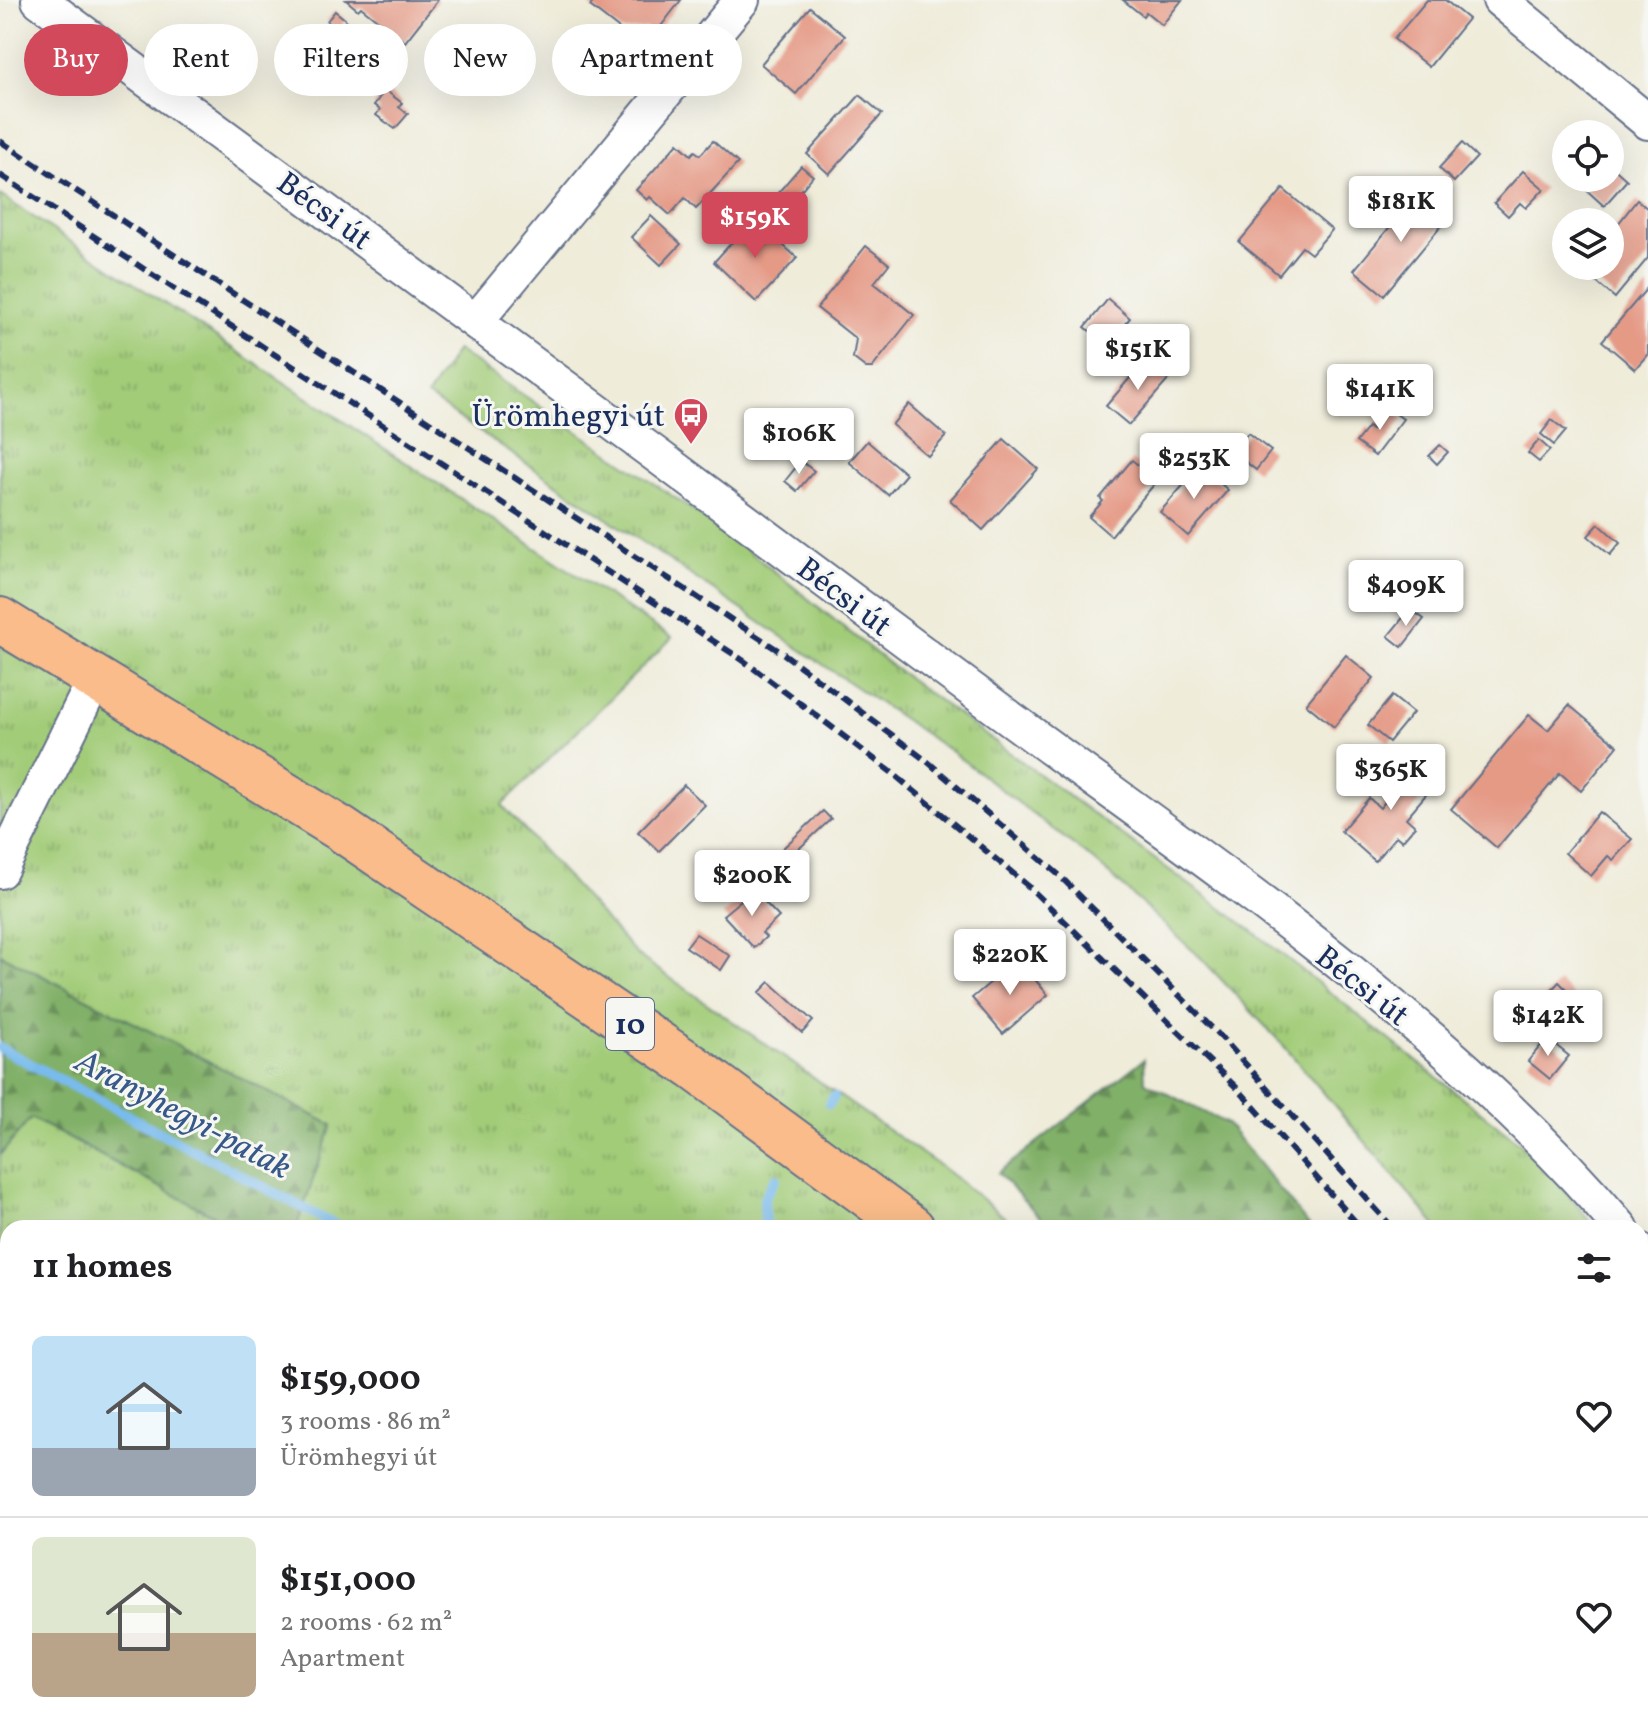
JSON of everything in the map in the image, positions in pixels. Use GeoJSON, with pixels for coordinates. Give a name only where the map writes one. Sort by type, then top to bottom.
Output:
{"type":"FeatureCollection","features":[{"type":"Feature","properties":{"kind":"main road","name":"10"},"geometry":{"type":"LineString","coordinates":[[0,620],[341,829],[693,1067],[901,1220]]}},
{"type":"Feature","properties":{"kind":"street","name":"Bécsi út"},"geometry":{"type":"LineString","coordinates":[[39,0],[1212,868],[1428,1036],[1533,1131],[1614,1220]]}},
{"type":"Feature","properties":{"kind":"street"},"geometry":{"type":"LineString","coordinates":[[476,321],[742,0]]}},
{"type":"Feature","properties":{"kind":"street"},"geometry":{"type":"LineString","coordinates":[[1500,0],[1648,122]]}},
{"type":"Feature","properties":{"kind":"street"},"geometry":{"type":"LineString","coordinates":[[0,871],[96,677]]}},
{"type":"Feature","properties":{"kind":"green space"},"geometry":{"type":"Polygon","coordinates":[[[0,195],[672,638],[502,805],[636,954],[947,1171],[1008,1220],[299,1220],[332,1125],[0,954],[0,195]]]}},
{"type":"Feature","properties":{"kind":"green space"},"geometry":{"type":"Polygon","coordinates":[[[457,350],[724,531],[893,667],[1254,932],[1536,1156],[1589,1220],[1431,1220],[1284,1046],[1201,958],[1097,863],[956,755],[427,396],[457,350]]]}},
{"type":"Feature","properties":{"kind":"green space"},"geometry":{"type":"Polygon","coordinates":[[[0,954],[332,1125],[299,1220],[222,1220],[31,1118],[0,1155],[0,954]]]}},
{"type":"Feature","properties":{"kind":"green space"},"geometry":{"type":"Polygon","coordinates":[[[1144,1059],[1145,1082],[1227,1124],[1305,1220],[1042,1220],[998,1173],[1144,1059]]]}},
{"type":"Feature","properties":{"kind":"green space"},"geometry":{"type":"Polygon","coordinates":[[[31,1118],[222,1220],[0,1220],[0,1155],[31,1118]]]}},
{"type":"Feature","properties":{"kind":"building"},"geometry":{"type":"Polygon","coordinates":[[[346,0],[438,0],[408,38],[408,24],[382,24],[361,7],[358,10],[346,0]]]}},
{"type":"Feature","properties":{"kind":"building"},"geometry":{"type":"Polygon","coordinates":[[[595,0],[681,0],[663,24],[613,24],[590,6],[595,0]]]}},
{"type":"Feature","properties":{"kind":"building"},"geometry":{"type":"Polygon","coordinates":[[[1123,0],[1182,0],[1162,25],[1146,12],[1143,16],[1123,0]]]}},
{"type":"Feature","properties":{"kind":"building"},"geometry":{"type":"Polygon","coordinates":[[[1427,0],[1445,0],[1468,19],[1429,67],[1394,39],[1427,0]]]}},
{"type":"Feature","properties":{"kind":"building"},"geometry":{"type":"Polygon","coordinates":[[[810,7],[845,36],[796,94],[761,64],[810,7]]]}},
{"type":"Feature","properties":{"kind":"building"},"geometry":{"type":"Polygon","coordinates":[[[335,11],[346,20],[343,24],[327,21],[335,11]]]}},
{"type":"Feature","properties":{"kind":"building"},"geometry":{"type":"Polygon","coordinates":[[[860,95],[882,114],[829,174],[807,154],[860,95]]]}},
{"type":"Feature","properties":{"kind":"building"},"geometry":{"type":"Polygon","coordinates":[[[381,96],[393,96],[402,103],[399,107],[408,114],[395,129],[376,115],[380,110],[374,105],[381,96]]]}},
{"type":"Feature","properties":{"kind":"building"},"geometry":{"type":"Polygon","coordinates":[[[713,141],[738,163],[696,209],[685,198],[670,215],[650,197],[647,200],[636,190],[678,143],[691,155],[695,151],[700,155],[713,141]]]}},
{"type":"Feature","properties":{"kind":"building"},"geometry":{"type":"Polygon","coordinates":[[[1462,143],[1477,157],[1454,182],[1439,168],[1462,143]]]}},
{"type":"Feature","properties":{"kind":"building"},"geometry":{"type":"Polygon","coordinates":[[[801,166],[813,176],[777,219],[764,209],[801,166]]]}},
{"type":"Feature","properties":{"kind":"building"},"geometry":{"type":"Polygon","coordinates":[[[1523,171],[1544,189],[1526,208],[1520,203],[1508,216],[1494,203],[1523,171]]]}},
{"type":"Feature","properties":{"kind":"building"},"geometry":{"type":"Polygon","coordinates":[[[1283,189],[1332,230],[1311,254],[1302,247],[1279,275],[1239,242],[1283,189]]]}},
{"type":"Feature","properties":{"kind":"building"},"geometry":{"type":"Polygon","coordinates":[[[1589,192],[1616,192],[1604,206],[1589,192]]]}},
{"type":"Feature","properties":{"kind":"building"},"geometry":{"type":"Polygon","coordinates":[[[1418,193],[1448,218],[1384,295],[1354,270],[1418,193]]]}},
{"type":"Feature","properties":{"kind":"building"},"geometry":{"type":"Polygon","coordinates":[[[1637,200],[1648,209],[1648,258],[1615,298],[1594,280],[1624,280],[1624,216],[1637,200]]]}},
{"type":"Feature","properties":{"kind":"building"},"geometry":{"type":"Polygon","coordinates":[[[651,216],[681,244],[661,265],[631,237],[651,216]]]}},
{"type":"Feature","properties":{"kind":"building"},"geometry":{"type":"Polygon","coordinates":[[[754,218],[797,258],[756,302],[714,262],[754,218]]]}},
{"type":"Feature","properties":{"kind":"building"},"geometry":{"type":"Polygon","coordinates":[[[866,246],[889,264],[874,283],[914,315],[872,368],[866,368],[853,358],[856,339],[817,308],[866,246]]]}},
{"type":"Feature","properties":{"kind":"building"},"geometry":{"type":"Polygon","coordinates":[[[1648,287],[1648,354],[1635,369],[1602,341],[1648,287]]]}},
{"type":"Feature","properties":{"kind":"building"},"geometry":{"type":"Polygon","coordinates":[[[1108,299],[1130,318],[1107,345],[1085,327],[1108,299]]]}},
{"type":"Feature","properties":{"kind":"building"},"geometry":{"type":"Polygon","coordinates":[[[1146,359],[1169,379],[1129,425],[1106,406],[1146,359]]]}},
{"type":"Feature","properties":{"kind":"building"},"geometry":{"type":"Polygon","coordinates":[[[909,404],[946,436],[928,456],[892,425],[909,404]]]}},
{"type":"Feature","properties":{"kind":"building"},"geometry":{"type":"Polygon","coordinates":[[[1388,408],[1403,419],[1375,456],[1356,442],[1368,427],[1372,430],[1388,408]]]}},
{"type":"Feature","properties":{"kind":"building"},"geometry":{"type":"Polygon","coordinates":[[[1552,420],[1566,431],[1554,445],[1541,434],[1552,420]]]}},
{"type":"Feature","properties":{"kind":"building"},"geometry":{"type":"Polygon","coordinates":[[[1248,433],[1271,451],[1256,470],[1233,452],[1248,433]]]}},
{"type":"Feature","properties":{"kind":"building"},"geometry":{"type":"Polygon","coordinates":[[[1004,439],[1038,469],[983,530],[950,500],[1004,439]]]}},
{"type":"Feature","properties":{"kind":"building"},"geometry":{"type":"Polygon","coordinates":[[[1539,440],[1550,450],[1539,462],[1528,453],[1539,440]]]}},
{"type":"Feature","properties":{"kind":"building"},"geometry":{"type":"Polygon","coordinates":[[[867,441],[906,474],[888,495],[849,462],[867,441]]]}},
{"type":"Feature","properties":{"kind":"building"},"geometry":{"type":"Polygon","coordinates":[[[1440,445],[1448,452],[1437,464],[1429,456],[1440,445]]]}},
{"type":"Feature","properties":{"kind":"building"},"geometry":{"type":"Polygon","coordinates":[[[1132,460],[1157,481],[1111,536],[1089,517],[1103,501],[1100,498],[1132,460]]]}},
{"type":"Feature","properties":{"kind":"building"},"geometry":{"type":"Polygon","coordinates":[[[801,461],[814,471],[797,491],[785,481],[801,461]]]}},
{"type":"Feature","properties":{"kind":"building"},"geometry":{"type":"Polygon","coordinates":[[[1200,466],[1228,490],[1188,536],[1160,512],[1200,466]]]}},
{"type":"Feature","properties":{"kind":"building"},"geometry":{"type":"Polygon","coordinates":[[[1599,524],[1620,543],[1610,555],[1588,536],[1599,524]]]}},
{"type":"Feature","properties":{"kind":"building"},"geometry":{"type":"Polygon","coordinates":[[[1410,609],[1424,619],[1402,647],[1388,636],[1410,609]]]}},
{"type":"Feature","properties":{"kind":"building"},"geometry":{"type":"Polygon","coordinates":[[[1346,655],[1374,678],[1334,727],[1306,704],[1346,655]]]}},
{"type":"Feature","properties":{"kind":"building"},"geometry":{"type":"Polygon","coordinates":[[[1392,696],[1413,713],[1389,742],[1368,725],[1392,696]]]}},
{"type":"Feature","properties":{"kind":"building"},"geometry":{"type":"Polygon","coordinates":[[[1569,705],[1618,746],[1581,791],[1560,773],[1497,848],[1451,809],[1529,715],[1548,730],[1569,705]]]}},
{"type":"Feature","properties":{"kind":"building"},"geometry":{"type":"Polygon","coordinates":[[[1421,760],[1441,777],[1406,818],[1415,826],[1402,841],[1396,836],[1375,861],[1341,831],[1369,798],[1380,808],[1401,782],[1395,777],[1403,768],[1410,773],[1421,760]]]}},
{"type":"Feature","properties":{"kind":"building"},"geometry":{"type":"Polygon","coordinates":[[[684,785],[705,805],[659,851],[638,832],[684,785]]]}},
{"type":"Feature","properties":{"kind":"building"},"geometry":{"type":"Polygon","coordinates":[[[823,811],[831,819],[790,857],[782,849],[823,811]]]}},
{"type":"Feature","properties":{"kind":"building"},"geometry":{"type":"Polygon","coordinates":[[[1599,812],[1632,839],[1613,860],[1608,856],[1591,876],[1565,853],[1599,812]]]}},
{"type":"Feature","properties":{"kind":"building"},"geometry":{"type":"Polygon","coordinates":[[[753,890],[779,917],[762,933],[766,937],[754,948],[723,915],[753,890]]]}},
{"type":"Feature","properties":{"kind":"building"},"geometry":{"type":"Polygon","coordinates":[[[696,934],[730,956],[721,970],[686,947],[696,934]]]}},
{"type":"Feature","properties":{"kind":"building"},"geometry":{"type":"Polygon","coordinates":[[[1018,959],[1048,995],[1003,1034],[972,998],[1018,959]]]}},
{"type":"Feature","properties":{"kind":"building"},"geometry":{"type":"Polygon","coordinates":[[[770,982],[813,1021],[802,1033],[759,993],[770,982]]]}},
{"type":"Feature","properties":{"kind":"building"},"geometry":{"type":"Polygon","coordinates":[[[1559,982],[1576,999],[1556,1018],[1540,1002],[1559,982]]]}},
{"type":"Feature","properties":{"kind":"building"},"geometry":{"type":"Polygon","coordinates":[[[1547,1038],[1569,1056],[1550,1079],[1528,1061],[1547,1038]]]}},
{"type":"Feature","properties":{"kind":"waterway","name":"Aranyhegyi-patak"},"geometry":{"type":"LineString","coordinates":[[0,1048],[326,1220]]}},
{"type":"Feature","properties":{"kind":"waterway"},"geometry":{"type":"LineString","coordinates":[[829,1104],[834,1097]]}},
{"type":"Feature","properties":{"kind":"waterway"},"geometry":{"type":"LineString","coordinates":[[765,1220],[764,1198],[776,1178]]}},
{"type":"Feature","properties":{"kind":"railway"},"geometry":{"type":"LineString","coordinates":[[0,141],[784,654],[928,762],[1059,875],[1223,1039],[1386,1220]]}},
{"type":"Feature","properties":{"kind":"railway"},"geometry":{"type":"LineString","coordinates":[[0,175],[744,661],[890,771],[1027,885],[1238,1089],[1354,1220]]}},
{"type":"Feature","properties":{"kind":"place","name":"Ürömhegyi út"},"geometry":{"type":"Point","coordinates":[691,446]}}]}
